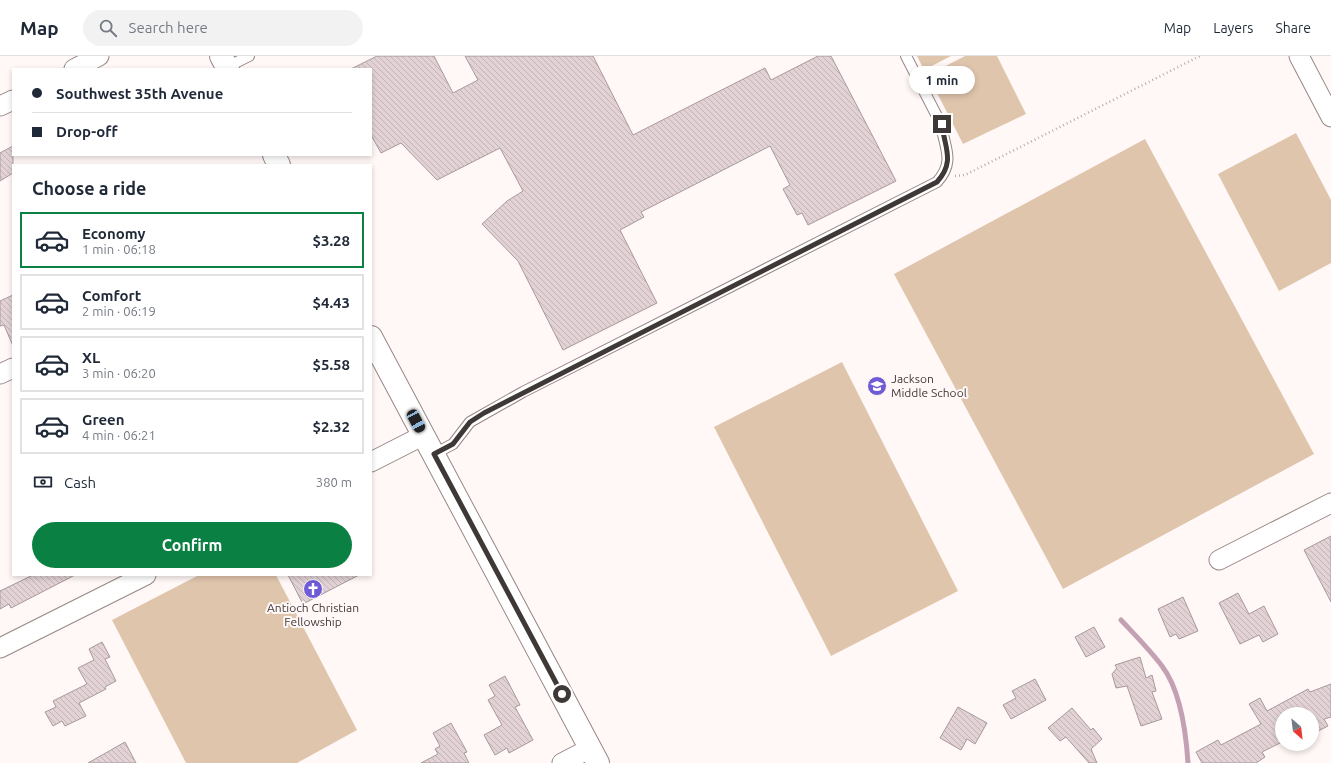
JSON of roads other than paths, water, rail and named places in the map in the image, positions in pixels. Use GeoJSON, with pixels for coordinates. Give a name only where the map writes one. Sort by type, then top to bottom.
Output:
{"type":"FeatureCollection","features":[{"type":"Feature","properties":{"kind":"street"},"geometry":{"type":"LineString","coordinates":[[76,68],[100,56]]}},
{"type":"Feature","properties":{"kind":"street"},"geometry":{"type":"LineString","coordinates":[[1298,56],[1331,117]]}},
{"type":"Feature","properties":{"kind":"street"},"geometry":{"type":"LineString","coordinates":[[0,106],[12,100]]}},
{"type":"Feature","properties":{"kind":"street"},"geometry":{"type":"LineString","coordinates":[[372,339],[594,756],[562,763]]}},
{"type":"Feature","properties":{"kind":"street"},"geometry":{"type":"LineString","coordinates":[[0,374],[12,368]]}},
{"type":"Feature","properties":{"kind":"street"},"geometry":{"type":"LineString","coordinates":[[372,462],[429,444]]}},
{"type":"Feature","properties":{"kind":"street"},"geometry":{"type":"LineString","coordinates":[[1219,560],[1331,503]]}},
{"type":"Feature","properties":{"kind":"street"},"geometry":{"type":"LineString","coordinates":[[0,648],[144,576]]}},
{"type":"Feature","properties":{"kind":"lane"},"geometry":{"type":"LineString","coordinates":[[226,64],[249,56]]}},
{"type":"Feature","properties":{"kind":"lane"},"geometry":{"type":"LineString","coordinates":[[429,444],[453,444],[470,422],[484,413],[932,185],[943,176],[948,162],[947,145],[943,135],[942,124],[906,56]]}},
{"type":"Feature","properties":{"kind":"waterway"},"geometry":{"type":"LineString","coordinates":[[1121,620],[1162,666],[1174,687],[1184,725],[1188,763]]}},
{"type":"Feature","properties":{"kind":"place","name":"Jackson Middle School"},"geometry":{"type":"Point","coordinates":[877,386]}},
{"type":"Feature","properties":{"kind":"place","name":"Antioch Christian Fellowship"},"geometry":{"type":"Point","coordinates":[313,589]}}]}
